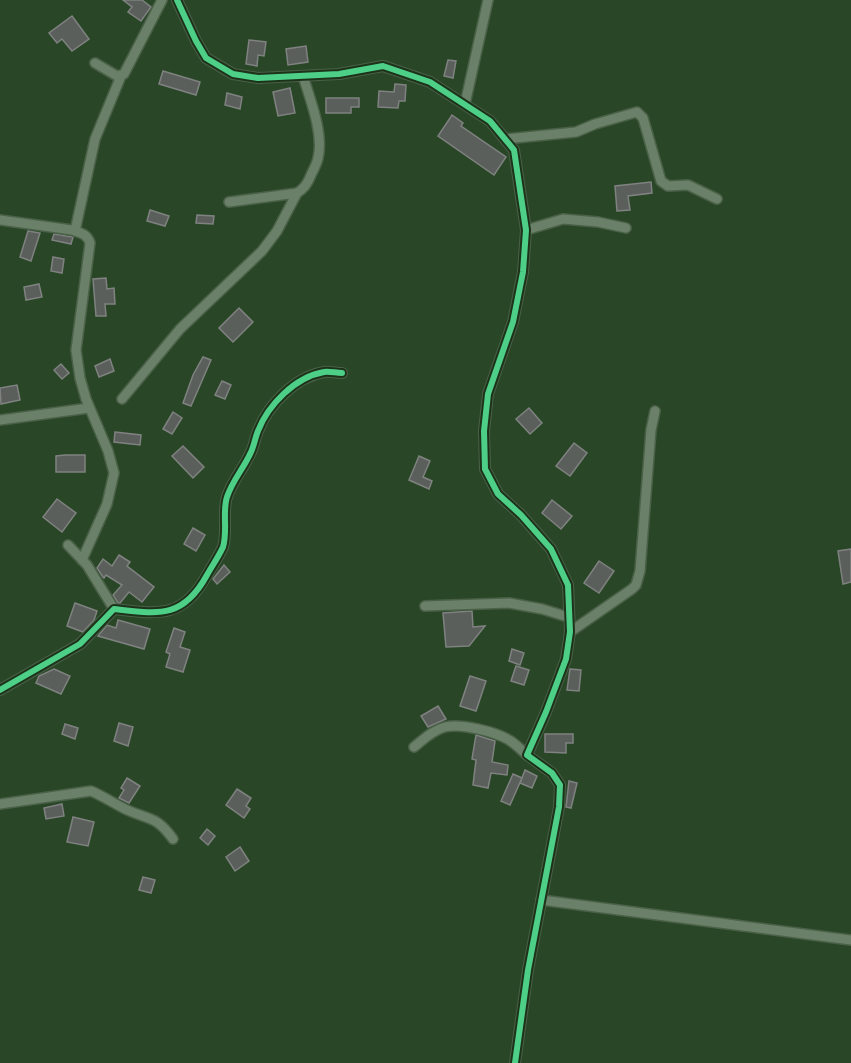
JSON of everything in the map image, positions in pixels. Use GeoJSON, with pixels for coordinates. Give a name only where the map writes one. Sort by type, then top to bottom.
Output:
{"type":"FeatureCollection","features":[{"type":"Feature","properties":{"kind":"street"},"geometry":{"type":"LineString","coordinates":[[75,231],[95,139],[121,76],[126,71],[162,0]]}},
{"type":"Feature","properties":{"kind":"street"},"geometry":{"type":"LineString","coordinates":[[177,0],[206,58],[233,74],[258,78],[303,76],[339,74],[383,66],[430,82],[465,104],[490,121],[514,150],[526,230],[523,272],[513,322],[488,394],[484,431],[485,469],[498,494],[521,515],[551,549],[568,585],[570,632],[566,659],[527,755]]}},
{"type":"Feature","properties":{"kind":"street"},"geometry":{"type":"LineString","coordinates":[[465,104],[488,0]]}},
{"type":"Feature","properties":{"kind":"street"},"geometry":{"type":"LineString","coordinates":[[95,63],[121,76]]}},
{"type":"Feature","properties":{"kind":"street"},"geometry":{"type":"LineString","coordinates":[[229,202],[297,193],[309,181],[319,151],[316,118],[303,76]]}},
{"type":"Feature","properties":{"kind":"street"},"geometry":{"type":"LineString","coordinates":[[505,139],[576,132],[637,112],[643,118],[661,181],[668,186],[688,185],[717,199]]}},
{"type":"Feature","properties":{"kind":"street"},"geometry":{"type":"LineString","coordinates":[[122,399],[180,329],[262,251],[277,231],[297,193]]}},
{"type":"Feature","properties":{"kind":"street"},"geometry":{"type":"LineString","coordinates":[[526,230],[562,219],[598,222],[626,228]]}},
{"type":"Feature","properties":{"kind":"street"},"geometry":{"type":"LineString","coordinates":[[0,220],[75,231],[88,237],[90,243],[76,340],[80,378],[114,473],[107,504],[82,560]]}},
{"type":"Feature","properties":{"kind":"street"},"geometry":{"type":"LineString","coordinates":[[114,609],[151,613],[175,609],[188,602],[200,588],[223,546],[225,504],[228,494],[251,452],[258,430],[268,413],[291,388],[310,377],[324,372],[342,373]]}},
{"type":"Feature","properties":{"kind":"street"},"geometry":{"type":"LineString","coordinates":[[0,420],[89,408]]}},
{"type":"Feature","properties":{"kind":"street"},"geometry":{"type":"LineString","coordinates":[[570,632],[636,585],[640,571],[651,430],[655,411]]}},
{"type":"Feature","properties":{"kind":"street"},"geometry":{"type":"LineString","coordinates":[[68,545],[82,560],[114,609]]}},
{"type":"Feature","properties":{"kind":"street"},"geometry":{"type":"LineString","coordinates":[[425,606],[508,603],[542,609],[568,618]]}},
{"type":"Feature","properties":{"kind":"street"},"geometry":{"type":"LineString","coordinates":[[0,690],[80,644],[114,609]]}},
{"type":"Feature","properties":{"kind":"street"},"geometry":{"type":"LineString","coordinates":[[414,747],[430,734],[447,726],[494,733],[511,741],[552,773],[560,785],[559,807],[528,970],[515,1063]]}},
{"type":"Feature","properties":{"kind":"street"},"geometry":{"type":"LineString","coordinates":[[0,804],[91,791],[127,810],[153,818],[173,838]]}},
{"type":"Feature","properties":{"kind":"street"},"geometry":{"type":"LineString","coordinates":[[541,900],[851,940]]}},
{"type":"Feature","properties":{"kind":"building"},"geometry":{"type":"Polygon","coordinates":[[[123,0],[142,0],[151,7],[141,21],[128,12],[132,7],[123,0]]]}},
{"type":"Feature","properties":{"kind":"building"},"geometry":{"type":"Polygon","coordinates":[[[72,16],[89,39],[72,51],[62,39],[57,43],[49,33],[72,16]]]}},
{"type":"Feature","properties":{"kind":"building"},"geometry":{"type":"Polygon","coordinates":[[[249,40],[266,42],[264,56],[258,55],[257,66],[246,64],[249,40]]]}},
{"type":"Feature","properties":{"kind":"building"},"geometry":{"type":"Polygon","coordinates":[[[306,46],[308,62],[288,65],[286,49],[306,46]]]}},
{"type":"Feature","properties":{"kind":"building"},"geometry":{"type":"Polygon","coordinates":[[[448,60],[456,61],[453,78],[444,76],[448,60]]]}},
{"type":"Feature","properties":{"kind":"building"},"geometry":{"type":"Polygon","coordinates":[[[163,71],[200,82],[196,95],[159,84],[163,71]]]}},
{"type":"Feature","properties":{"kind":"building"},"geometry":{"type":"Polygon","coordinates":[[[395,84],[406,85],[405,101],[399,101],[398,108],[378,107],[379,91],[394,92],[395,84]]]}},
{"type":"Feature","properties":{"kind":"building"},"geometry":{"type":"Polygon","coordinates":[[[290,88],[295,113],[278,116],[273,92],[290,88]]]}},
{"type":"Feature","properties":{"kind":"building"},"geometry":{"type":"Polygon","coordinates":[[[227,93],[242,97],[240,109],[225,105],[227,93]]]}},
{"type":"Feature","properties":{"kind":"building"},"geometry":{"type":"Polygon","coordinates":[[[326,98],[359,98],[359,107],[351,107],[351,113],[326,113],[326,98]]]}},
{"type":"Feature","properties":{"kind":"building"},"geometry":{"type":"Polygon","coordinates":[[[452,115],[463,123],[461,126],[506,157],[494,175],[438,136],[452,115]]]}},
{"type":"Feature","properties":{"kind":"building"},"geometry":{"type":"Polygon","coordinates":[[[651,182],[652,193],[628,196],[630,210],[617,211],[615,186],[651,182]]]}},
{"type":"Feature","properties":{"kind":"building"},"geometry":{"type":"Polygon","coordinates":[[[150,210],[169,216],[165,226],[147,221],[150,210]]]}},
{"type":"Feature","properties":{"kind":"building"},"geometry":{"type":"Polygon","coordinates":[[[197,215],[214,216],[213,224],[196,223],[197,215]]]}},
{"type":"Feature","properties":{"kind":"building"},"geometry":{"type":"Polygon","coordinates":[[[28,231],[40,233],[31,261],[20,257],[28,231]]]}},
{"type":"Feature","properties":{"kind":"building"},"geometry":{"type":"Polygon","coordinates":[[[54,234],[73,237],[71,244],[52,240],[54,234]]]}},
{"type":"Feature","properties":{"kind":"building"},"geometry":{"type":"Polygon","coordinates":[[[53,257],[64,259],[62,273],[51,271],[53,257]]]}},
{"type":"Feature","properties":{"kind":"building"},"geometry":{"type":"Polygon","coordinates":[[[106,278],[107,289],[114,288],[115,304],[105,304],[106,316],[96,316],[93,279],[106,278]]]}},
{"type":"Feature","properties":{"kind":"building"},"geometry":{"type":"Polygon","coordinates":[[[39,284],[42,297],[26,300],[24,287],[39,284]]]}},
{"type":"Feature","properties":{"kind":"building"},"geometry":{"type":"Polygon","coordinates":[[[239,308],[253,322],[233,342],[219,328],[239,308]]]}},
{"type":"Feature","properties":{"kind":"building"},"geometry":{"type":"Polygon","coordinates":[[[203,357],[211,360],[191,406],[183,403],[193,375],[203,357]]]}},
{"type":"Feature","properties":{"kind":"building"},"geometry":{"type":"Polygon","coordinates":[[[110,359],[114,371],[99,377],[95,366],[110,359]]]}},
{"type":"Feature","properties":{"kind":"building"},"geometry":{"type":"Polygon","coordinates":[[[61,364],[69,373],[62,379],[54,370],[61,364]]]}},
{"type":"Feature","properties":{"kind":"building"},"geometry":{"type":"Polygon","coordinates":[[[222,381],[231,385],[225,399],[215,395],[222,381]]]}},
{"type":"Feature","properties":{"kind":"building"},"geometry":{"type":"Polygon","coordinates":[[[17,385],[20,400],[1,404],[0,388],[17,385]]]}},
{"type":"Feature","properties":{"kind":"building"},"geometry":{"type":"Polygon","coordinates":[[[529,408],[542,423],[530,434],[516,419],[529,408]]]}},
{"type":"Feature","properties":{"kind":"building"},"geometry":{"type":"Polygon","coordinates":[[[173,412],[182,418],[172,434],[163,429],[173,412]]]}},
{"type":"Feature","properties":{"kind":"building"},"geometry":{"type":"Polygon","coordinates":[[[115,432],[141,435],[140,445],[114,442],[115,432]]]}},
{"type":"Feature","properties":{"kind":"building"},"geometry":{"type":"Polygon","coordinates":[[[574,443],[587,453],[570,476],[556,466],[574,443]]]}},
{"type":"Feature","properties":{"kind":"building"},"geometry":{"type":"Polygon","coordinates":[[[183,446],[204,467],[193,478],[172,456],[183,446]]]}},
{"type":"Feature","properties":{"kind":"building"},"geometry":{"type":"Polygon","coordinates":[[[85,455],[85,472],[56,472],[56,456],[85,455]]]}},
{"type":"Feature","properties":{"kind":"building"},"geometry":{"type":"Polygon","coordinates":[[[419,456],[430,461],[423,477],[432,481],[429,489],[409,480],[419,456]]]}},
{"type":"Feature","properties":{"kind":"building"},"geometry":{"type":"Polygon","coordinates":[[[57,499],[76,513],[62,532],[43,517],[57,499]]]}},
{"type":"Feature","properties":{"kind":"building"},"geometry":{"type":"Polygon","coordinates":[[[552,500],[572,516],[561,529],[542,513],[552,500]]]}},
{"type":"Feature","properties":{"kind":"building"},"geometry":{"type":"Polygon","coordinates":[[[193,528],[205,535],[196,551],[184,544],[193,528]]]}},
{"type":"Feature","properties":{"kind":"building"},"geometry":{"type":"Polygon","coordinates":[[[851,549],[851,582],[843,584],[838,551],[851,549]]]}},
{"type":"Feature","properties":{"kind":"building"},"geometry":{"type":"Polygon","coordinates":[[[119,555],[130,562],[127,566],[154,587],[142,602],[129,592],[118,603],[113,595],[122,585],[106,575],[104,578],[97,568],[103,559],[112,566],[119,555]]]}},
{"type":"Feature","properties":{"kind":"building"},"geometry":{"type":"Polygon","coordinates":[[[599,561],[614,571],[599,593],[584,583],[599,561]]]}},
{"type":"Feature","properties":{"kind":"building"},"geometry":{"type":"Polygon","coordinates":[[[224,565],[230,572],[217,584],[213,579],[224,565]]]}},
{"type":"Feature","properties":{"kind":"building"},"geometry":{"type":"Polygon","coordinates":[[[75,603],[97,611],[94,620],[83,632],[67,626],[75,603]]]}},
{"type":"Feature","properties":{"kind":"building"},"geometry":{"type":"Polygon","coordinates":[[[472,611],[473,627],[485,626],[469,646],[446,647],[443,613],[472,611]]]}},
{"type":"Feature","properties":{"kind":"building"},"geometry":{"type":"Polygon","coordinates":[[[118,620],[150,629],[144,649],[98,636],[107,625],[116,628],[118,620]]]}},
{"type":"Feature","properties":{"kind":"building"},"geometry":{"type":"Polygon","coordinates":[[[174,628],[185,632],[180,647],[190,650],[183,672],[166,667],[170,654],[166,652],[174,628]]]}},
{"type":"Feature","properties":{"kind":"building"},"geometry":{"type":"Polygon","coordinates":[[[512,649],[524,653],[520,665],[509,661],[512,649]]]}},
{"type":"Feature","properties":{"kind":"building"},"geometry":{"type":"Polygon","coordinates":[[[516,666],[529,670],[524,685],[511,681],[516,666]]]}},
{"type":"Feature","properties":{"kind":"building"},"geometry":{"type":"Polygon","coordinates":[[[54,669],[70,676],[61,694],[36,683],[39,676],[54,669]]]}},
{"type":"Feature","properties":{"kind":"building"},"geometry":{"type":"Polygon","coordinates":[[[570,669],[581,670],[579,691],[567,690],[570,669]]]}},
{"type":"Feature","properties":{"kind":"building"},"geometry":{"type":"Polygon","coordinates":[[[470,676],[486,681],[476,711],[460,706],[470,676]]]}},
{"type":"Feature","properties":{"kind":"building"},"geometry":{"type":"Polygon","coordinates":[[[438,706],[446,719],[428,727],[421,716],[438,706]]]}},
{"type":"Feature","properties":{"kind":"building"},"geometry":{"type":"Polygon","coordinates":[[[119,723],[133,727],[128,746],[114,741],[119,723]]]}},
{"type":"Feature","properties":{"kind":"building"},"geometry":{"type":"Polygon","coordinates":[[[65,724],[78,728],[75,739],[62,734],[65,724]]]}},
{"type":"Feature","properties":{"kind":"building"},"geometry":{"type":"Polygon","coordinates":[[[545,734],[573,734],[573,743],[566,743],[566,753],[545,752],[545,734]]]}},
{"type":"Feature","properties":{"kind":"building"},"geometry":{"type":"Polygon","coordinates":[[[476,735],[495,741],[492,762],[508,765],[507,775],[491,773],[488,788],[473,785],[476,760],[472,759],[476,735]]]}},
{"type":"Feature","properties":{"kind":"building"},"geometry":{"type":"Polygon","coordinates":[[[525,770],[537,776],[532,788],[520,783],[525,770]]]}},
{"type":"Feature","properties":{"kind":"building"},"geometry":{"type":"Polygon","coordinates":[[[513,774],[522,778],[510,805],[501,801],[513,774]]]}},
{"type":"Feature","properties":{"kind":"building"},"geometry":{"type":"Polygon","coordinates":[[[127,778],[140,786],[129,803],[119,798],[124,790],[121,788],[127,778]]]}},
{"type":"Feature","properties":{"kind":"building"},"geometry":{"type":"Polygon","coordinates":[[[569,781],[577,783],[571,808],[566,807],[569,781]]]}},
{"type":"Feature","properties":{"kind":"building"},"geometry":{"type":"Polygon","coordinates":[[[237,789],[251,798],[246,806],[250,809],[244,818],[226,805],[237,789]]]}},
{"type":"Feature","properties":{"kind":"building"},"geometry":{"type":"Polygon","coordinates":[[[62,804],[64,816],[46,819],[44,808],[62,804]]]}},
{"type":"Feature","properties":{"kind":"building"},"geometry":{"type":"Polygon","coordinates":[[[73,817],[94,822],[88,846],[67,842],[73,817]]]}},
{"type":"Feature","properties":{"kind":"building"},"geometry":{"type":"Polygon","coordinates":[[[207,829],[215,836],[208,845],[200,838],[207,829]]]}},
{"type":"Feature","properties":{"kind":"building"},"geometry":{"type":"Polygon","coordinates":[[[240,847],[249,861],[235,871],[226,857],[240,847]]]}},
{"type":"Feature","properties":{"kind":"building"},"geometry":{"type":"Polygon","coordinates":[[[143,877],[155,880],[151,893],[139,890],[143,877]]]}},
{"type":"Feature","properties":{"kind":"cycle path"},"geometry":{"type":"LineString","coordinates":[[177,0],[206,58],[233,74],[258,78],[339,74],[383,66],[430,82],[490,121],[514,150],[526,230],[523,272],[513,322],[488,394],[484,431],[485,469],[498,494],[521,515],[551,549],[568,585],[570,632],[566,659],[527,755],[552,773],[560,785],[559,807],[528,970],[515,1063]]}},
{"type":"Feature","properties":{"kind":"cycle path"},"geometry":{"type":"LineString","coordinates":[[0,690],[80,644],[114,609],[157,612],[179,606],[189,600],[223,547],[227,497],[252,450],[258,431],[268,412],[284,394],[303,380],[324,372],[342,373]]}}]}
